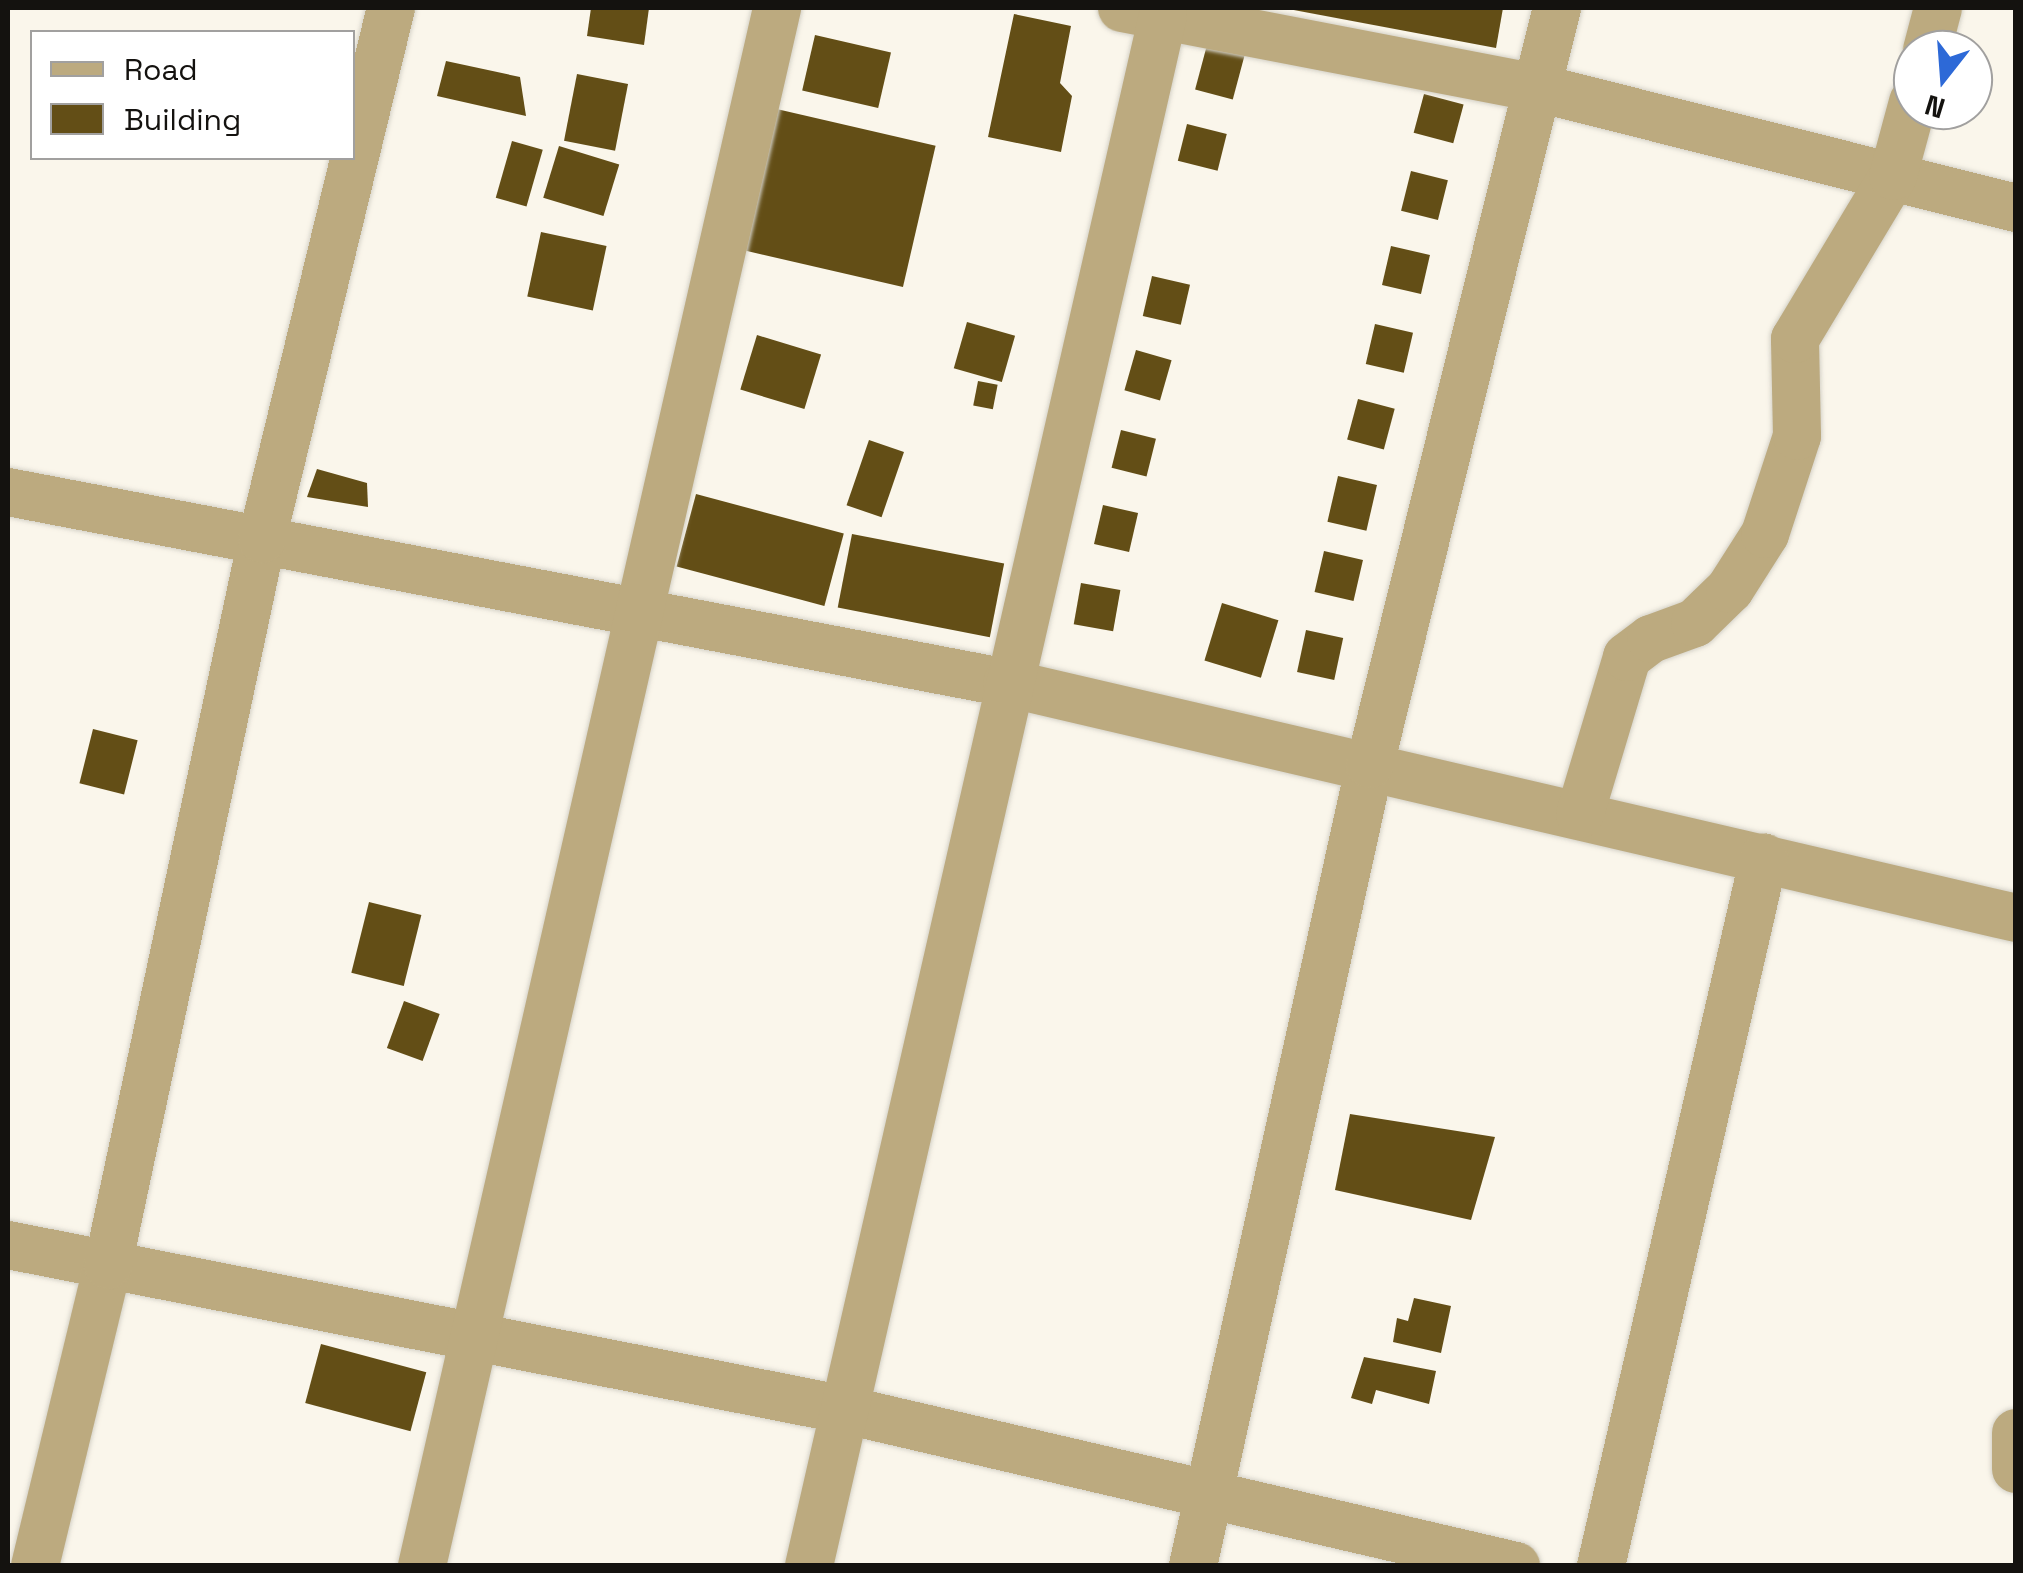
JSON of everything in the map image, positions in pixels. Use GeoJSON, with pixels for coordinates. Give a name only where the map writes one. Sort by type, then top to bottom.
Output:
{"type":"FeatureCollection","features":[{"type":"Feature","properties":{"kind":"street"},"geometry":{"type":"LineString","coordinates":[[355,156],[391,8]]}},
{"type":"Feature","properties":{"kind":"street"},"geometry":{"type":"LineString","coordinates":[[422,1566],[777,8]]}},
{"type":"Feature","properties":{"kind":"street"},"geometry":{"type":"LineString","coordinates":[[1193,1566],[1370,764],[1557,8]]}},
{"type":"Feature","properties":{"kind":"street"},"geometry":{"type":"LineString","coordinates":[[809,1566],[1007,682],[1142,12],[1538,88],[2016,208]]}},
{"type":"Feature","properties":{"kind":"street"},"geometry":{"type":"LineString","coordinates":[[1580,814],[1626,658],[1651,639],[1695,623],[1730,588],[1765,534],[1797,436],[1795,338],[1893,176],[1905,130]]}},
{"type":"Feature","properties":{"kind":"street"},"geometry":{"type":"LineString","coordinates":[[35,1566],[108,1264],[262,539],[354,160]]}},
{"type":"Feature","properties":{"kind":"street"},"geometry":{"type":"LineString","coordinates":[[8,492],[1007,682],[2016,918]]}},
{"type":"Feature","properties":{"kind":"street"},"geometry":{"type":"LineString","coordinates":[[1601,1566],[1764,857]]}},
{"type":"Feature","properties":{"kind":"street"},"geometry":{"type":"LineString","coordinates":[[8,1245],[474,1341],[846,1410],[1210,1489],[1516,1566]]}},
{"type":"Feature","properties":{"kind":"street"},"geometry":{"type":"LineString","coordinates":[[2016,1433],[2016,1469]]}},
{"type":"Feature","properties":{"kind":"building"},"geometry":{"type":"Polygon","coordinates":[[[591,8],[649,8],[644,45],[587,36],[591,8]]]}},
{"type":"Feature","properties":{"kind":"building"},"geometry":{"type":"Polygon","coordinates":[[[1283,8],[1503,8],[1496,48],[1283,8]]]}},
{"type":"Feature","properties":{"kind":"building"},"geometry":{"type":"Polygon","coordinates":[[[1014,14],[1071,26],[1060,83],[1072,96],[1061,152],[988,137],[1014,14]]]}},
{"type":"Feature","properties":{"kind":"building"},"geometry":{"type":"Polygon","coordinates":[[[815,35],[891,53],[878,108],[802,91],[815,35]]]}},
{"type":"Feature","properties":{"kind":"building"},"geometry":{"type":"Polygon","coordinates":[[[1207,45],[1245,55],[1233,100],[1195,89],[1207,45]]]}},
{"type":"Feature","properties":{"kind":"building"},"geometry":{"type":"Polygon","coordinates":[[[446,61],[520,77],[526,116],[437,96],[446,61]]]}},
{"type":"Feature","properties":{"kind":"building"},"geometry":{"type":"Polygon","coordinates":[[[577,74],[628,84],[615,151],[564,141],[577,74]]]}},
{"type":"Feature","properties":{"kind":"building"},"geometry":{"type":"Polygon","coordinates":[[[1424,94],[1464,105],[1453,143],[1414,133],[1424,94]]]}},
{"type":"Feature","properties":{"kind":"building"},"geometry":{"type":"Polygon","coordinates":[[[768,107],[936,146],[903,287],[735,248],[768,107]]]}},
{"type":"Feature","properties":{"kind":"building"},"geometry":{"type":"Polygon","coordinates":[[[1187,124],[1227,134],[1218,171],[1178,161],[1187,124]]]}},
{"type":"Feature","properties":{"kind":"building"},"geometry":{"type":"Polygon","coordinates":[[[512,141],[543,150],[526,207],[496,198],[512,141]]]}},
{"type":"Feature","properties":{"kind":"building"},"geometry":{"type":"Polygon","coordinates":[[[559,146],[619,164],[603,216],[543,198],[559,146]]]}},
{"type":"Feature","properties":{"kind":"building"},"geometry":{"type":"Polygon","coordinates":[[[1411,171],[1448,180],[1438,220],[1401,211],[1411,171]]]}},
{"type":"Feature","properties":{"kind":"building"},"geometry":{"type":"Polygon","coordinates":[[[541,232],[607,246],[593,310],[527,297],[541,232]]]}},
{"type":"Feature","properties":{"kind":"building"},"geometry":{"type":"Polygon","coordinates":[[[1391,246],[1430,255],[1421,294],[1382,285],[1391,246]]]}},
{"type":"Feature","properties":{"kind":"building"},"geometry":{"type":"Polygon","coordinates":[[[1152,276],[1190,285],[1181,325],[1143,316],[1152,276]]]}},
{"type":"Feature","properties":{"kind":"building"},"geometry":{"type":"Polygon","coordinates":[[[967,322],[1015,336],[1002,382],[954,368],[967,322]]]}},
{"type":"Feature","properties":{"kind":"building"},"geometry":{"type":"Polygon","coordinates":[[[1375,324],[1413,333],[1404,373],[1366,364],[1375,324]]]}},
{"type":"Feature","properties":{"kind":"building"},"geometry":{"type":"Polygon","coordinates":[[[757,335],[821,355],[804,409],[740,390],[757,335]]]}},
{"type":"Feature","properties":{"kind":"building"},"geometry":{"type":"Polygon","coordinates":[[[1136,350],[1172,360],[1160,401],[1124,390],[1136,350]]]}},
{"type":"Feature","properties":{"kind":"building"},"geometry":{"type":"Polygon","coordinates":[[[978,381],[998,385],[993,409],[973,406],[978,381]]]}},
{"type":"Feature","properties":{"kind":"building"},"geometry":{"type":"Polygon","coordinates":[[[1358,399],[1395,409],[1384,449],[1347,440],[1358,399]]]}},
{"type":"Feature","properties":{"kind":"building"},"geometry":{"type":"Polygon","coordinates":[[[1121,430],[1156,439],[1146,477],[1112,468],[1121,430]]]}},
{"type":"Feature","properties":{"kind":"building"},"geometry":{"type":"Polygon","coordinates":[[[869,440],[904,452],[882,517],[847,505],[869,440]]]}},
{"type":"Feature","properties":{"kind":"building"},"geometry":{"type":"Polygon","coordinates":[[[317,469],[367,483],[368,507],[307,497],[317,469]]]}},
{"type":"Feature","properties":{"kind":"building"},"geometry":{"type":"Polygon","coordinates":[[[1338,476],[1377,485],[1366,531],[1327,522],[1338,476]]]}},
{"type":"Feature","properties":{"kind":"building"},"geometry":{"type":"Polygon","coordinates":[[[696,494],[844,534],[824,606],[677,566],[696,494]]]}},
{"type":"Feature","properties":{"kind":"building"},"geometry":{"type":"Polygon","coordinates":[[[1103,505],[1138,513],[1129,552],[1094,544],[1103,505]]]}},
{"type":"Feature","properties":{"kind":"building"},"geometry":{"type":"Polygon","coordinates":[[[852,534],[1004,564],[990,637],[838,608],[852,534]]]}},
{"type":"Feature","properties":{"kind":"building"},"geometry":{"type":"Polygon","coordinates":[[[1324,551],[1363,560],[1354,601],[1315,592],[1324,551]]]}},
{"type":"Feature","properties":{"kind":"building"},"geometry":{"type":"Polygon","coordinates":[[[1081,583],[1120,590],[1113,631],[1074,624],[1081,583]]]}},
{"type":"Feature","properties":{"kind":"building"},"geometry":{"type":"Polygon","coordinates":[[[1222,603],[1278,620],[1261,678],[1204,660],[1222,603]]]}},
{"type":"Feature","properties":{"kind":"building"},"geometry":{"type":"Polygon","coordinates":[[[1306,630],[1343,638],[1334,680],[1297,672],[1306,630]]]}},
{"type":"Feature","properties":{"kind":"building"},"geometry":{"type":"Polygon","coordinates":[[[93,729],[138,740],[124,794],[79,783],[93,729]]]}},
{"type":"Feature","properties":{"kind":"building"},"geometry":{"type":"Polygon","coordinates":[[[369,902],[421,915],[404,986],[351,973],[369,902]]]}},
{"type":"Feature","properties":{"kind":"building"},"geometry":{"type":"Polygon","coordinates":[[[404,1001],[440,1014],[423,1061],[387,1048],[404,1001]]]}},
{"type":"Feature","properties":{"kind":"building"},"geometry":{"type":"Polygon","coordinates":[[[1350,1114],[1495,1137],[1471,1220],[1335,1190],[1350,1114]]]}},
{"type":"Feature","properties":{"kind":"building"},"geometry":{"type":"Polygon","coordinates":[[[1414,1298],[1451,1306],[1441,1353],[1393,1342],[1397,1318],[1408,1321],[1414,1298]]]}},
{"type":"Feature","properties":{"kind":"building"},"geometry":{"type":"Polygon","coordinates":[[[321,1344],[426,1372],[410,1431],[305,1403],[321,1344]]]}},
{"type":"Feature","properties":{"kind":"building"},"geometry":{"type":"Polygon","coordinates":[[[1364,1357],[1436,1371],[1429,1404],[1376,1390],[1372,1404],[1351,1398],[1364,1357]]]}}]}
